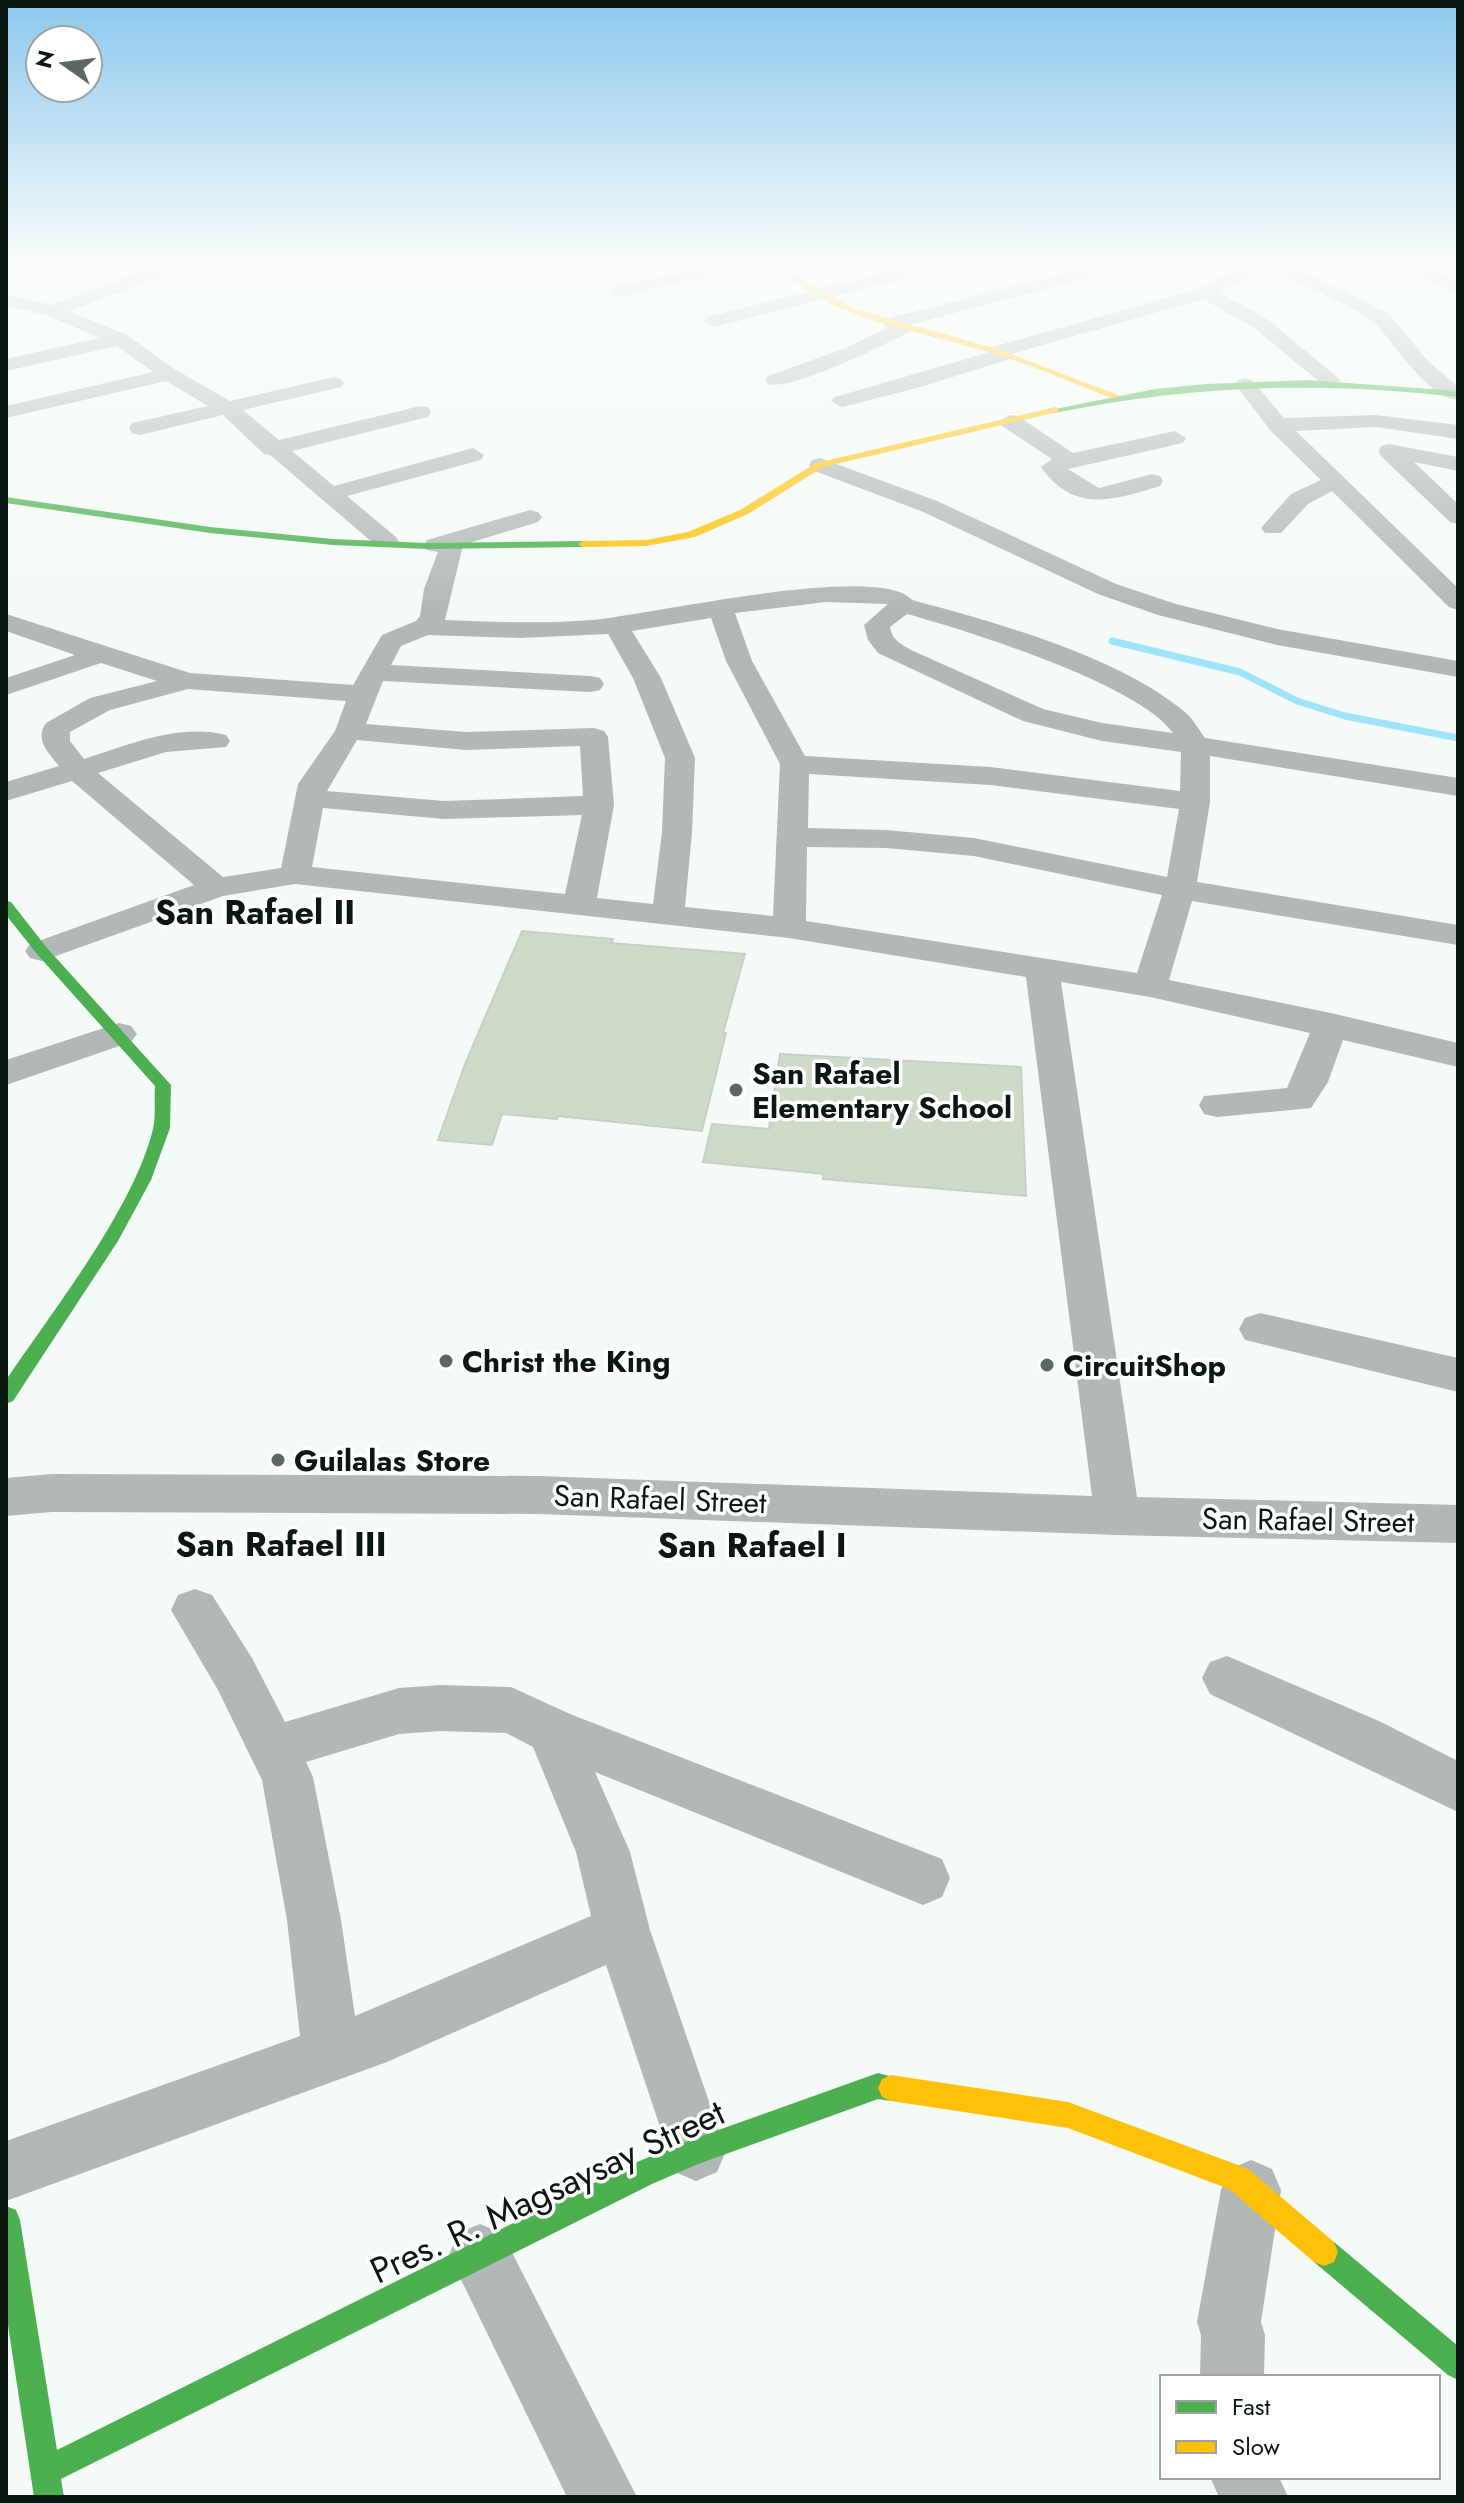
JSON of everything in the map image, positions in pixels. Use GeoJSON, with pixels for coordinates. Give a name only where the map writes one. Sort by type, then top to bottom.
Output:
{"type":"FeatureCollection","features":[{"type":"Feature","properties":{"kind":"street"},"geometry":{"type":"LineString","coordinates":[[6,412],[144,380]]}},
{"type":"Feature","properties":{"kind":"street"},"geometry":{"type":"LineString","coordinates":[[179,380],[226,407],[272,449],[387,542]]}},
{"type":"Feature","properties":{"kind":"street"},"geometry":{"type":"LineString","coordinates":[[842,401],[922,380]]}},
{"type":"Feature","properties":{"kind":"street"},"geometry":{"type":"LineString","coordinates":[[1071,380],[1115,396]]}},
{"type":"Feature","properties":{"kind":"street"},"geometry":{"type":"LineString","coordinates":[[1438,380],[1455,394]]}},
{"type":"Feature","properties":{"kind":"street"},"geometry":{"type":"LineString","coordinates":[[6,500],[269,537],[444,546],[646,543],[691,535],[744,512],[820,465],[1115,396],[1245,384],[1330,381],[1384,384],[1455,394]]}},
{"type":"Feature","properties":{"kind":"street"},"geometry":{"type":"LineString","coordinates":[[140,428],[334,383]]}},
{"type":"Feature","properties":{"kind":"street"},"geometry":{"type":"LineString","coordinates":[[1245,384],[1301,449],[1458,602]]}},
{"type":"Feature","properties":{"kind":"street"},"geometry":{"type":"LineString","coordinates":[[272,449],[420,412]]}},
{"type":"Feature","properties":{"kind":"street"},"geometry":{"type":"LineString","coordinates":[[1010,421],[1069,461]]}},
{"type":"Feature","properties":{"kind":"street"},"geometry":{"type":"LineString","coordinates":[[1278,425],[1376,421],[1458,432]]}},
{"type":"Feature","properties":{"kind":"street"},"geometry":{"type":"LineString","coordinates":[[1152,481],[1099,496],[1086,494],[1052,467],[1175,438]]}},
{"type":"Feature","properties":{"kind":"street"},"geometry":{"type":"LineString","coordinates":[[1301,449],[1327,447]]}},
{"type":"Feature","properties":{"kind":"street"},"geometry":{"type":"LineString","coordinates":[[1364,447],[1458,464]]}},
{"type":"Feature","properties":{"kind":"street"},"geometry":{"type":"LineString","coordinates":[[1389,451],[1458,517]]}},
{"type":"Feature","properties":{"kind":"street"},"geometry":{"type":"LineString","coordinates":[[329,494],[473,455]]}},
{"type":"Feature","properties":{"kind":"street"},"geometry":{"type":"LineString","coordinates":[[820,465],[929,506],[1107,589],[1167,610],[1277,637],[1458,669]]}},
{"type":"Feature","properties":{"kind":"street"},"geometry":{"type":"LineString","coordinates":[[1273,528],[1293,501],[1306,492],[1336,482]]}},
{"type":"Feature","properties":{"kind":"street"},"geometry":{"type":"LineString","coordinates":[[444,546],[530,517]]}},
{"type":"Feature","properties":{"kind":"street"},"geometry":{"type":"LineString","coordinates":[[425,627],[433,618],[444,546]]}},
{"type":"Feature","properties":{"kind":"street"},"geometry":{"type":"LineString","coordinates":[[295,875],[313,784],[349,731],[368,683],[391,641],[425,627],[519,632],[565,630],[828,593],[896,597],[903,605],[997,633],[1119,681],[1169,712],[1187,729],[1195,747],[1195,802],[1188,856],[1150,986]]}},
{"type":"Feature","properties":{"kind":"street"},"geometry":{"type":"LineString","coordinates":[[903,605],[877,625],[877,636],[882,644],[1033,715],[1102,732],[1341,766],[1458,787]]}},
{"type":"Feature","properties":{"kind":"street"},"geometry":{"type":"LineString","coordinates":[[721,609],[739,661],[795,764],[789,928]]}},
{"type":"Feature","properties":{"kind":"street"},"geometry":{"type":"LineString","coordinates":[[8,624],[188,681]]}},
{"type":"Feature","properties":{"kind":"street"},"geometry":{"type":"LineString","coordinates":[[616,625],[647,678],[680,758],[677,832],[668,914]]}},
{"type":"Feature","properties":{"kind":"street"},"geometry":{"type":"LineString","coordinates":[[565,630],[590,684],[599,805],[579,905]]}},
{"type":"Feature","properties":{"kind":"street"},"geometry":{"type":"LineString","coordinates":[[6,687],[103,654]]}},
{"type":"Feature","properties":{"kind":"street"},"geometry":{"type":"LineString","coordinates":[[216,888],[78,771],[56,742],[56,729],[86,710],[188,681],[590,684]]}},
{"type":"Feature","properties":{"kind":"street"},"geometry":{"type":"LineString","coordinates":[[349,731],[466,741],[594,737]]}},
{"type":"Feature","properties":{"kind":"street"},"geometry":{"type":"LineString","coordinates":[[6,792],[78,771],[128,751],[164,743],[216,741]]}},
{"type":"Feature","properties":{"kind":"street"},"geometry":{"type":"LineString","coordinates":[[795,764],[990,776],[1195,802]]}},
{"type":"Feature","properties":{"kind":"street"},"geometry":{"type":"LineString","coordinates":[[308,798],[444,810],[599,805]]}},
{"type":"Feature","properties":{"kind":"street"},"geometry":{"type":"LineString","coordinates":[[794,837],[886,839],[974,847],[1180,889],[1458,935]]}},
{"type":"Feature","properties":{"kind":"street"},"geometry":{"type":"LineString","coordinates":[[42,951],[216,888],[295,875],[789,928],[1150,986],[1331,1024],[1458,1055]]}},
{"type":"Feature","properties":{"kind":"street"},"geometry":{"type":"LineString","coordinates":[[6,905],[42,951],[163,1085],[162,1128],[142,1180],[112,1236],[6,1396]]}},
{"type":"Feature","properties":{"kind":"street"},"geometry":{"type":"LineString","coordinates":[[1042,969],[1117,1516]]}},
{"type":"Feature","properties":{"kind":"street"},"geometry":{"type":"LineString","coordinates":[[1217,1105],[1298,1099],[1310,1082],[1331,1024]]}},
{"type":"Feature","properties":{"kind":"street"},"geometry":{"type":"LineString","coordinates":[[6,1073],[119,1034]]}},
{"type":"Feature","properties":{"kind":"street"},"geometry":{"type":"LineString","coordinates":[[1260,1329],[1457,1373]]}},
{"type":"Feature","properties":{"kind":"street","name":"San Rafael Street"},"geometry":{"type":"LineString","coordinates":[[6,1497],[52,1493],[539,1495],[1117,1516],[1458,1524]]}},
{"type":"Feature","properties":{"kind":"street"},"geometry":{"type":"LineString","coordinates":[[195,1610],[235,1674],[287,1777],[314,1920],[331,2054]]}},
{"type":"Feature","properties":{"kind":"street"},"geometry":{"type":"LineString","coordinates":[[1227,1678],[1361,1738],[1458,1787]]}},
{"type":"Feature","properties":{"kind":"street"},"geometry":{"type":"LineString","coordinates":[[273,1749],[399,1711],[440,1708],[511,1710],[552,1731],[923,1878]]}},
{"type":"Feature","properties":{"kind":"street"},"geometry":{"type":"LineString","coordinates":[[552,1731],[603,1852],[622,1930],[696,2151]]}},
{"type":"Feature","properties":{"kind":"street"},"geometry":{"type":"LineString","coordinates":[[6,2171],[331,2054],[622,1930]]}},
{"type":"Feature","properties":{"kind":"street","name":"Pres. R. Magsaysay Street"},"geometry":{"type":"LineString","coordinates":[[44,2472],[696,2151],[878,2086],[1068,2115],[1238,2179],[1458,2365]]}},
{"type":"Feature","properties":{"kind":"street"},"geometry":{"type":"LineString","coordinates":[[1232,2375],[1233,2335],[1229,2322],[1251,2190]]}},
{"type":"Feature","properties":{"kind":"street"},"geometry":{"type":"LineString","coordinates":[[6,2220],[49,2497]]}},
{"type":"Feature","properties":{"kind":"street"},"geometry":{"type":"LineString","coordinates":[[480,2255],[603,2497]]}},
{"type":"Feature","properties":{"kind":"street"},"geometry":{"type":"LineString","coordinates":[[1245,2479],[1254,2497]]}},
{"type":"Feature","properties":{"kind":"building"},"geometry":{"type":"Polygon","coordinates":[[[522,931],[613,939],[611,943],[745,954],[723,1033],[726,1033],[702,1131],[558,1116],[557,1119],[502,1114],[492,1145],[438,1140],[465,1064],[522,931]]]}},
{"type":"Feature","properties":{"kind":"building"},"geometry":{"type":"Polygon","coordinates":[[[780,1054],[1021,1067],[1026,1196],[823,1179],[824,1174],[703,1162],[712,1124],[769,1129],[780,1054]]]}},
{"type":"Feature","properties":{"kind":"waterway"},"geometry":{"type":"LineString","coordinates":[[1112,641],[1240,672],[1297,701],[1345,716],[1458,738]]}},
{"type":"Feature","properties":{"kind":"traffic: fast"},"geometry":{"type":"LineString","coordinates":[[1055,410],[1155,392],[1256,384],[1357,385],[1458,394]]}},
{"type":"Feature","properties":{"kind":"traffic: fast"},"geometry":{"type":"LineString","coordinates":[[6,500],[292,539],[427,546],[583,544]]}},
{"type":"Feature","properties":{"kind":"traffic: fast"},"geometry":{"type":"LineString","coordinates":[[6,905],[42,951],[163,1085],[162,1128],[142,1180],[112,1236],[6,1396]]}},
{"type":"Feature","properties":{"kind":"traffic: fast"},"geometry":{"type":"LineString","coordinates":[[44,2472],[642,2174],[696,2151],[878,2086],[891,2088]]}},
{"type":"Feature","properties":{"kind":"traffic: fast"},"geometry":{"type":"LineString","coordinates":[[6,2220],[49,2497]]}},
{"type":"Feature","properties":{"kind":"traffic: fast"},"geometry":{"type":"LineString","coordinates":[[1324,2252],[1458,2365]]}},
{"type":"Feature","properties":{"kind":"traffic: slow"},"geometry":{"type":"LineString","coordinates":[[1073,380],[1115,396]]}},
{"type":"Feature","properties":{"kind":"traffic: slow"},"geometry":{"type":"LineString","coordinates":[[583,544],[646,543],[691,535],[744,512],[820,465],[1055,410]]}},
{"type":"Feature","properties":{"kind":"traffic: slow"},"geometry":{"type":"LineString","coordinates":[[891,2088],[1068,2115],[1238,2179],[1324,2252]]}},
{"type":"Feature","properties":{"kind":"place","name":"San Rafael Elementary School"},"geometry":{"type":"Point","coordinates":[736,1090]}},
{"type":"Feature","properties":{"kind":"place","name":"Christ the King"},"geometry":{"type":"Point","coordinates":[446,1361]}},
{"type":"Feature","properties":{"kind":"place","name":"CircuitShop"},"geometry":{"type":"Point","coordinates":[1047,1365]}},
{"type":"Feature","properties":{"kind":"place","name":"Guilalas Store"},"geometry":{"type":"Point","coordinates":[278,1460]}},
{"type":"Feature","properties":{"kind":"district","name":"San Rafael II"},"geometry":{"type":"Point","coordinates":[255,912]}},
{"type":"Feature","properties":{"kind":"district","name":"San Rafael III"},"geometry":{"type":"Point","coordinates":[281,1544]}},
{"type":"Feature","properties":{"kind":"district","name":"San Rafael I"},"geometry":{"type":"Point","coordinates":[752,1545]}}]}
